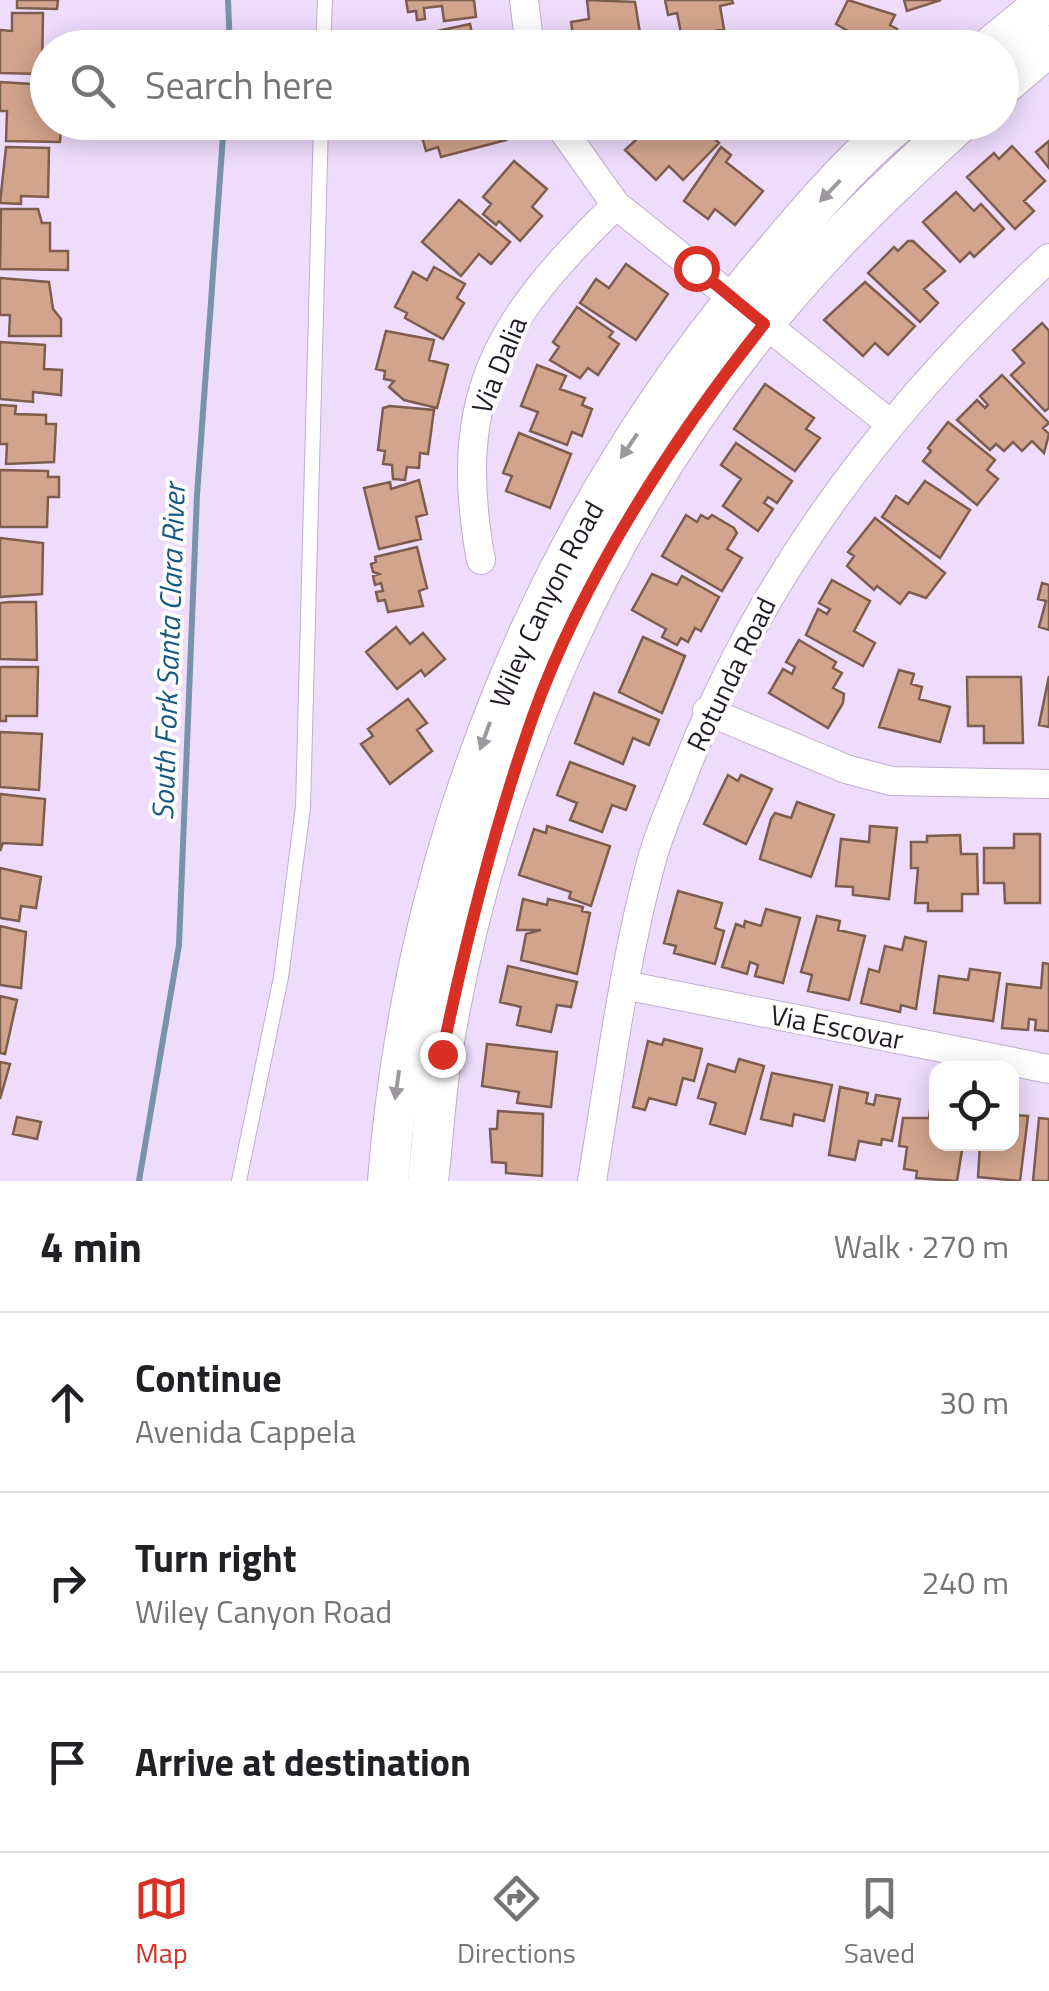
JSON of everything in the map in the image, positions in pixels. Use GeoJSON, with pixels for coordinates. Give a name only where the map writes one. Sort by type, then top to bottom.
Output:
{"type":"FeatureCollection","features":[{"type":"Feature","properties":{"kind":"main road"},"geometry":{"type":"LineString","coordinates":[[1012,30],[1048,0]]}},
{"type":"Feature","properties":{"kind":"main road"},"geometry":{"type":"LineString","coordinates":[[1019,72],[1049,46]]}},
{"type":"Feature","properties":{"kind":"main road","name":"Wiley Canyon Road"},"geometry":{"type":"LineString","coordinates":[[428,1181],[442,1054],[472,908],[534,714],[580,612],[796,225],[881,140]]}},
{"type":"Feature","properties":{"kind":"main road","name":"Wiley Canyon Road"},"geometry":{"type":"LineString","coordinates":[[388,1181],[395,1091],[428,926],[463,798],[501,693],[608,477],[695,347],[750,312],[940,140]]}},
{"type":"Feature","properties":{"kind":"street"},"geometry":{"type":"LineString","coordinates":[[524,0],[528,30]]}},
{"type":"Feature","properties":{"kind":"street"},"geometry":{"type":"LineString","coordinates":[[570,140],[616,204],[888,422]]}},
{"type":"Feature","properties":{"kind":"street","name":"Via Dalia"},"geometry":{"type":"LineString","coordinates":[[481,560],[470,498],[471,437],[484,388],[518,311],[564,255],[616,204]]}},
{"type":"Feature","properties":{"kind":"street","name":"Rotunda Road"},"geometry":{"type":"LineString","coordinates":[[592,1181],[624,985],[652,857],[708,711],[778,579],[888,422],[987,315],[1049,258]]}},
{"type":"Feature","properties":{"kind":"street"},"geometry":{"type":"LineString","coordinates":[[708,711],[846,769],[891,781],[1049,784]]}},
{"type":"Feature","properties":{"kind":"street","name":"Via Escovar"},"geometry":{"type":"LineString","coordinates":[[624,985],[1049,1069]]}},
{"type":"Feature","properties":{"kind":"lane"},"geometry":{"type":"LineString","coordinates":[[324,30],[325,0]]}},
{"type":"Feature","properties":{"kind":"lane"},"geometry":{"type":"LineString","coordinates":[[239,1181],[281,977],[303,807],[321,140]]}},
{"type":"Feature","properties":{"kind":"building"},"geometry":{"type":"Polygon","coordinates":[[[17,0],[58,0],[57,9],[17,8],[17,0]]]}},
{"type":"Feature","properties":{"kind":"building"},"geometry":{"type":"Polygon","coordinates":[[[406,0],[474,0],[476,17],[444,21],[442,6],[424,8],[425,19],[417,20],[416,11],[408,12],[406,0]]]}},
{"type":"Feature","properties":{"kind":"building"},"geometry":{"type":"Polygon","coordinates":[[[587,0],[635,2],[640,30],[572,30],[571,22],[589,19],[587,0]]]}},
{"type":"Feature","properties":{"kind":"building"},"geometry":{"type":"Polygon","coordinates":[[[665,0],[733,3],[720,6],[724,29],[719,30],[680,30],[677,13],[668,15],[665,0]]]}},
{"type":"Feature","properties":{"kind":"building"},"geometry":{"type":"Polygon","coordinates":[[[848,0],[895,15],[890,25],[897,29],[846,30],[836,24],[848,0]]]}},
{"type":"Feature","properties":{"kind":"building"},"geometry":{"type":"Polygon","coordinates":[[[904,0],[941,0],[907,11],[904,0]]]}},
{"type":"Feature","properties":{"kind":"building"},"geometry":{"type":"Polygon","coordinates":[[[12,13],[43,13],[43,30],[30,30],[30,74],[0,73],[0,30],[12,31],[12,13]]]}},
{"type":"Feature","properties":{"kind":"building"},"geometry":{"type":"Polygon","coordinates":[[[470,24],[471,30],[442,30],[470,24]]]}},
{"type":"Feature","properties":{"kind":"building"},"geometry":{"type":"Polygon","coordinates":[[[0,82],[30,84],[30,140],[60,142],[6,141],[7,111],[0,111],[0,82]]]}},
{"type":"Feature","properties":{"kind":"building"},"geometry":{"type":"Polygon","coordinates":[[[423,140],[506,140],[441,157],[438,147],[426,151],[423,140]]]}},
{"type":"Feature","properties":{"kind":"building"},"geometry":{"type":"Polygon","coordinates":[[[636,140],[719,143],[683,180],[669,166],[656,180],[625,150],[636,140]]]}},
{"type":"Feature","properties":{"kind":"building"},"geometry":{"type":"Polygon","coordinates":[[[1049,141],[1049,168],[1036,152],[1049,141]]]}},
{"type":"Feature","properties":{"kind":"building"},"geometry":{"type":"Polygon","coordinates":[[[1012,146],[1045,181],[1024,201],[1034,211],[1015,229],[967,177],[994,153],[999,159],[1012,146]]]}},
{"type":"Feature","properties":{"kind":"building"},"geometry":{"type":"Polygon","coordinates":[[[6,147],[49,148],[48,197],[21,196],[21,204],[0,203],[6,147]]]}},
{"type":"Feature","properties":{"kind":"building"},"geometry":{"type":"Polygon","coordinates":[[[721,147],[731,155],[726,162],[763,191],[735,225],[715,209],[708,219],[684,201],[721,147]]]}},
{"type":"Feature","properties":{"kind":"building"},"geometry":{"type":"Polygon","coordinates":[[[514,161],[547,189],[532,207],[542,216],[520,241],[499,221],[496,225],[483,214],[491,204],[483,197],[514,161]]]}},
{"type":"Feature","properties":{"kind":"building"},"geometry":{"type":"Polygon","coordinates":[[[956,192],[974,211],[981,204],[1004,229],[974,257],[970,252],[960,262],[923,222],[956,192]]]}},
{"type":"Feature","properties":{"kind":"building"},"geometry":{"type":"Polygon","coordinates":[[[459,200],[510,242],[491,264],[479,254],[461,276],[422,242],[459,200]]]}},
{"type":"Feature","properties":{"kind":"building"},"geometry":{"type":"Polygon","coordinates":[[[1,209],[38,209],[42,223],[50,223],[50,251],[68,251],[68,270],[0,269],[1,209]]]}},
{"type":"Feature","properties":{"kind":"building"},"geometry":{"type":"Polygon","coordinates":[[[913,241],[945,271],[924,289],[938,303],[920,322],[868,273],[894,247],[898,251],[913,241]]]}},
{"type":"Feature","properties":{"kind":"building"},"geometry":{"type":"Polygon","coordinates":[[[626,264],[668,294],[636,340],[580,303],[596,279],[609,288],[626,264]]]}},
{"type":"Feature","properties":{"kind":"building"},"geometry":{"type":"Polygon","coordinates":[[[434,267],[465,284],[457,298],[464,303],[443,339],[405,318],[407,313],[395,307],[413,272],[427,280],[434,267]]]}},
{"type":"Feature","properties":{"kind":"building"},"geometry":{"type":"Polygon","coordinates":[[[0,278],[49,282],[53,309],[61,319],[61,336],[9,336],[10,315],[0,315],[0,278]]]}},
{"type":"Feature","properties":{"kind":"building"},"geometry":{"type":"Polygon","coordinates":[[[865,282],[915,326],[888,355],[875,343],[863,356],[824,320],[865,282]]]}},
{"type":"Feature","properties":{"kind":"building"},"geometry":{"type":"Polygon","coordinates":[[[577,307],[613,332],[609,337],[619,344],[598,375],[588,368],[580,378],[550,360],[559,347],[553,342],[577,307]]]}},
{"type":"Feature","properties":{"kind":"building"},"geometry":{"type":"Polygon","coordinates":[[[1042,323],[1049,331],[1049,408],[1045,411],[1011,375],[1024,363],[1013,350],[1042,323]]]}},
{"type":"Feature","properties":{"kind":"building"},"geometry":{"type":"Polygon","coordinates":[[[386,331],[434,340],[429,360],[448,365],[437,408],[404,400],[389,387],[394,381],[384,379],[385,371],[376,369],[386,331]]]}},
{"type":"Feature","properties":{"kind":"building"},"geometry":{"type":"Polygon","coordinates":[[[0,342],[45,345],[44,369],[62,370],[61,395],[33,392],[33,402],[0,399],[0,342]]]}},
{"type":"Feature","properties":{"kind":"building"},"geometry":{"type":"Polygon","coordinates":[[[537,365],[566,376],[560,389],[585,398],[582,405],[592,409],[582,436],[572,432],[567,445],[530,431],[538,412],[521,406],[537,365]]]}},
{"type":"Feature","properties":{"kind":"building"},"geometry":{"type":"Polygon","coordinates":[[[1002,375],[1049,423],[1043,428],[1049,434],[1044,453],[1032,441],[1022,451],[1013,442],[1004,451],[996,444],[990,450],[957,420],[977,400],[985,408],[988,405],[980,396],[1002,375]]]}},
{"type":"Feature","properties":{"kind":"building"},"geometry":{"type":"Polygon","coordinates":[[[765,384],[814,418],[806,429],[820,438],[795,471],[734,429],[765,384]]]}},
{"type":"Feature","properties":{"kind":"building"},"geometry":{"type":"Polygon","coordinates":[[[0,405],[16,406],[15,414],[46,415],[46,424],[56,424],[54,462],[6,464],[7,444],[0,444],[0,405]]]}},
{"type":"Feature","properties":{"kind":"building"},"geometry":{"type":"Polygon","coordinates":[[[383,408],[434,410],[428,454],[420,453],[419,468],[407,467],[405,480],[393,479],[392,465],[383,464],[385,451],[378,450],[383,408]]]}},
{"type":"Feature","properties":{"kind":"building"},"geometry":{"type":"Polygon","coordinates":[[[948,422],[995,460],[987,470],[998,479],[977,505],[923,461],[948,422]]]}},
{"type":"Feature","properties":{"kind":"building"},"geometry":{"type":"Polygon","coordinates":[[[519,433],[571,454],[550,508],[506,491],[512,476],[503,473],[519,433]]]}},
{"type":"Feature","properties":{"kind":"building"},"geometry":{"type":"Polygon","coordinates":[[[736,443],[792,481],[777,503],[768,497],[764,503],[773,509],[758,531],[723,506],[741,479],[721,465],[736,443]]]}},
{"type":"Feature","properties":{"kind":"building"},"geometry":{"type":"Polygon","coordinates":[[[0,470],[48,471],[48,477],[59,477],[59,497],[48,497],[47,527],[0,527],[0,470]]]}},
{"type":"Feature","properties":{"kind":"building"},"geometry":{"type":"Polygon","coordinates":[[[419,480],[427,514],[416,517],[421,539],[379,549],[364,488],[390,482],[391,489],[419,480]]]}},
{"type":"Feature","properties":{"kind":"building"},"geometry":{"type":"Polygon","coordinates":[[[925,481],[970,510],[940,558],[882,517],[896,496],[908,504],[925,481]]]}},
{"type":"Feature","properties":{"kind":"building"},"geometry":{"type":"Polygon","coordinates":[[[686,515],[697,522],[701,515],[708,519],[712,515],[737,533],[727,549],[742,558],[722,591],[662,556],[686,515]]]}},
{"type":"Feature","properties":{"kind":"building"},"geometry":{"type":"Polygon","coordinates":[[[875,518],[945,573],[926,598],[909,592],[900,604],[877,586],[874,590],[847,566],[854,556],[848,552],[875,518]]]}},
{"type":"Feature","properties":{"kind":"building"},"geometry":{"type":"Polygon","coordinates":[[[0,538],[43,543],[42,594],[0,597],[0,538]]]}},
{"type":"Feature","properties":{"kind":"building"},"geometry":{"type":"Polygon","coordinates":[[[417,547],[427,588],[419,591],[423,606],[388,612],[385,600],[378,601],[376,592],[383,591],[381,583],[375,585],[373,576],[379,574],[373,572],[371,564],[376,562],[375,557],[417,547]]]}},
{"type":"Feature","properties":{"kind":"building"},"geometry":{"type":"Polygon","coordinates":[[[652,574],[677,585],[682,576],[719,597],[701,631],[695,628],[688,642],[681,638],[677,645],[662,637],[666,629],[632,610],[652,574]]]}},
{"type":"Feature","properties":{"kind":"building"},"geometry":{"type":"Polygon","coordinates":[[[832,580],[870,601],[854,631],[875,643],[863,666],[806,635],[818,609],[827,614],[830,609],[819,603],[832,580]]]}},
{"type":"Feature","properties":{"kind":"building"},"geometry":{"type":"Polygon","coordinates":[[[1042,583],[1049,585],[1049,630],[1039,627],[1046,601],[1038,599],[1042,583]]]}},
{"type":"Feature","properties":{"kind":"building"},"geometry":{"type":"Polygon","coordinates":[[[36,602],[37,660],[0,659],[0,603],[36,602]]]}},
{"type":"Feature","properties":{"kind":"building"},"geometry":{"type":"Polygon","coordinates":[[[396,627],[410,644],[423,633],[445,659],[425,676],[421,670],[397,689],[366,652],[396,627]]]}},
{"type":"Feature","properties":{"kind":"building"},"geometry":{"type":"Polygon","coordinates":[[[643,637],[685,656],[662,713],[619,692],[643,637]]]}},
{"type":"Feature","properties":{"kind":"building"},"geometry":{"type":"Polygon","coordinates":[[[799,640],[836,662],[833,668],[842,673],[833,688],[844,694],[843,703],[828,728],[769,693],[783,669],[792,674],[795,667],[786,662],[799,640]]]}},
{"type":"Feature","properties":{"kind":"building"},"geometry":{"type":"Polygon","coordinates":[[[0,667],[38,667],[37,716],[6,716],[6,721],[0,721],[0,667]]]}},
{"type":"Feature","properties":{"kind":"building"},"geometry":{"type":"Polygon","coordinates":[[[899,670],[914,674],[911,684],[922,687],[919,699],[950,707],[940,742],[879,727],[899,670]]]}},
{"type":"Feature","properties":{"kind":"building"},"geometry":{"type":"Polygon","coordinates":[[[1049,676],[1049,727],[1039,725],[1049,676]]]}},
{"type":"Feature","properties":{"kind":"building"},"geometry":{"type":"Polygon","coordinates":[[[967,677],[1021,677],[1023,743],[984,743],[984,726],[968,726],[967,677]]]}},
{"type":"Feature","properties":{"kind":"building"},"geometry":{"type":"Polygon","coordinates":[[[594,693],[659,720],[649,745],[633,738],[623,764],[575,743],[594,693]]]}},
{"type":"Feature","properties":{"kind":"building"},"geometry":{"type":"Polygon","coordinates":[[[408,699],[427,723],[417,730],[432,751],[390,784],[361,744],[373,736],[368,729],[408,699]]]}},
{"type":"Feature","properties":{"kind":"building"},"geometry":{"type":"Polygon","coordinates":[[[0,732],[42,734],[39,790],[0,787],[0,732]]]}},
{"type":"Feature","properties":{"kind":"building"},"geometry":{"type":"Polygon","coordinates":[[[570,762],[635,786],[626,810],[612,805],[602,832],[570,820],[577,803],[557,795],[570,762]]]}},
{"type":"Feature","properties":{"kind":"building"},"geometry":{"type":"Polygon","coordinates":[[[728,775],[738,781],[741,775],[772,789],[746,844],[704,824],[728,775]]]}},
{"type":"Feature","properties":{"kind":"building"},"geometry":{"type":"Polygon","coordinates":[[[0,794],[45,799],[42,845],[3,843],[0,851],[0,794]]]}},
{"type":"Feature","properties":{"kind":"building"},"geometry":{"type":"Polygon","coordinates":[[[797,802],[834,815],[811,877],[760,859],[771,819],[775,813],[791,818],[797,802]]]}},
{"type":"Feature","properties":{"kind":"building"},"geometry":{"type":"Polygon","coordinates":[[[547,826],[610,846],[591,906],[569,898],[571,892],[519,875],[534,829],[546,833],[547,826]]]}},
{"type":"Feature","properties":{"kind":"building"},"geometry":{"type":"Polygon","coordinates":[[[870,826],[897,828],[889,899],[853,895],[853,887],[836,886],[841,839],[869,842],[870,826]]]}},
{"type":"Feature","properties":{"kind":"building"},"geometry":{"type":"Polygon","coordinates":[[[1014,834],[1040,834],[1040,903],[1005,903],[1004,883],[984,883],[984,848],[1014,848],[1014,834]]]}},
{"type":"Feature","properties":{"kind":"building"},"geometry":{"type":"Polygon","coordinates":[[[960,835],[961,854],[977,854],[978,894],[962,894],[962,911],[928,911],[928,903],[915,903],[918,868],[911,868],[911,842],[927,842],[927,836],[960,835]]]}},
{"type":"Feature","properties":{"kind":"building"},"geometry":{"type":"Polygon","coordinates":[[[0,868],[41,877],[36,908],[21,906],[19,921],[0,918],[0,868]]]}},
{"type":"Feature","properties":{"kind":"building"},"geometry":{"type":"Polygon","coordinates":[[[678,891],[722,903],[715,928],[724,931],[715,964],[674,953],[676,946],[664,943],[678,891]]]}},
{"type":"Feature","properties":{"kind":"building"},"geometry":{"type":"Polygon","coordinates":[[[523,899],[547,905],[548,899],[583,907],[582,911],[590,913],[577,974],[521,960],[526,934],[541,930],[517,930],[523,899]]]}},
{"type":"Feature","properties":{"kind":"building"},"geometry":{"type":"Polygon","coordinates":[[[766,909],[800,918],[783,983],[755,976],[758,965],[750,962],[747,974],[722,967],[736,924],[744,927],[745,921],[761,926],[766,909]]]}},
{"type":"Feature","properties":{"kind":"building"},"geometry":{"type":"Polygon","coordinates":[[[817,916],[840,921],[838,930],[865,936],[849,1000],[808,991],[812,975],[801,972],[817,916]]]}},
{"type":"Feature","properties":{"kind":"building"},"geometry":{"type":"Polygon","coordinates":[[[0,926],[26,932],[21,988],[0,985],[0,926]]]}},
{"type":"Feature","properties":{"kind":"building"},"geometry":{"type":"Polygon","coordinates":[[[905,937],[926,942],[916,1009],[901,1005],[900,1012],[861,1003],[869,969],[879,972],[885,946],[902,950],[905,937]]]}},
{"type":"Feature","properties":{"kind":"building"},"geometry":{"type":"Polygon","coordinates":[[[1043,963],[1049,964],[1049,1031],[1035,1030],[1036,1020],[1029,1019],[1028,1030],[1002,1028],[1007,984],[1041,988],[1043,963]]]}},
{"type":"Feature","properties":{"kind":"building"},"geometry":{"type":"Polygon","coordinates":[[[508,966],[577,982],[571,1007],[557,1005],[551,1032],[517,1025],[521,1007],[500,1002],[508,966]]]}},
{"type":"Feature","properties":{"kind":"building"},"geometry":{"type":"Polygon","coordinates":[[[970,969],[1000,973],[993,1021],[934,1013],[939,976],[968,980],[970,969]]]}},
{"type":"Feature","properties":{"kind":"building"},"geometry":{"type":"Polygon","coordinates":[[[0,996],[17,1000],[5,1054],[0,1053],[0,996]]]}},
{"type":"Feature","properties":{"kind":"building"},"geometry":{"type":"Polygon","coordinates":[[[664,1039],[702,1049],[694,1081],[683,1078],[676,1105],[649,1098],[645,1110],[633,1107],[648,1041],[662,1045],[664,1039]]]}},
{"type":"Feature","properties":{"kind":"building"},"geometry":{"type":"Polygon","coordinates":[[[487,1044],[557,1052],[551,1107],[517,1103],[519,1092],[482,1086],[487,1044]]]}},
{"type":"Feature","properties":{"kind":"building"},"geometry":{"type":"Polygon","coordinates":[[[739,1059],[764,1066],[745,1134],[710,1124],[716,1103],[698,1098],[708,1064],[735,1072],[739,1059]]]}},
{"type":"Feature","properties":{"kind":"building"},"geometry":{"type":"Polygon","coordinates":[[[0,1062],[10,1064],[0,1099],[0,1062]]]}},
{"type":"Feature","properties":{"kind":"building"},"geometry":{"type":"Polygon","coordinates":[[[772,1073],[832,1085],[824,1121],[794,1114],[792,1126],[761,1119],[772,1073]]]}},
{"type":"Feature","properties":{"kind":"building"},"geometry":{"type":"Polygon","coordinates":[[[840,1087],[868,1093],[866,1103],[874,1105],[876,1095],[900,1099],[892,1141],[882,1139],[881,1145],[859,1141],[855,1160],[829,1155],[840,1087]]]}},
{"type":"Feature","properties":{"kind":"building"},"geometry":{"type":"Polygon","coordinates":[[[498,1111],[543,1114],[542,1176],[506,1173],[506,1163],[492,1162],[490,1129],[497,1129],[498,1111]]]}},
{"type":"Feature","properties":{"kind":"building"},"geometry":{"type":"Polygon","coordinates":[[[1019,1115],[1028,1116],[1020,1181],[978,1177],[980,1151],[1019,1151],[1019,1115]]]}},
{"type":"Feature","properties":{"kind":"building"},"geometry":{"type":"Polygon","coordinates":[[[17,1117],[41,1122],[37,1139],[13,1134],[17,1117]]]}},
{"type":"Feature","properties":{"kind":"building"},"geometry":{"type":"Polygon","coordinates":[[[903,1118],[929,1118],[929,1151],[962,1151],[957,1181],[916,1178],[917,1171],[904,1169],[907,1147],[899,1146],[903,1118]]]}},
{"type":"Feature","properties":{"kind":"building"},"geometry":{"type":"Polygon","coordinates":[[[1039,1118],[1049,1119],[1049,1181],[1033,1181],[1039,1118]]]}},
{"type":"Feature","properties":{"kind":"waterway","name":"South Fork Santa Clara River"},"geometry":{"type":"LineString","coordinates":[[228,0],[229,30]]}},
{"type":"Feature","properties":{"kind":"waterway","name":"South Fork Santa Clara River"},"geometry":{"type":"LineString","coordinates":[[139,1181],[179,945],[197,495],[223,140]]}},
{"type":"Feature","properties":{"kind":"route"},"geometry":{"type":"LineString","coordinates":[[442,1054],[472,908],[534,714],[580,612],[655,478],[764,324],[696,268]]}}]}
